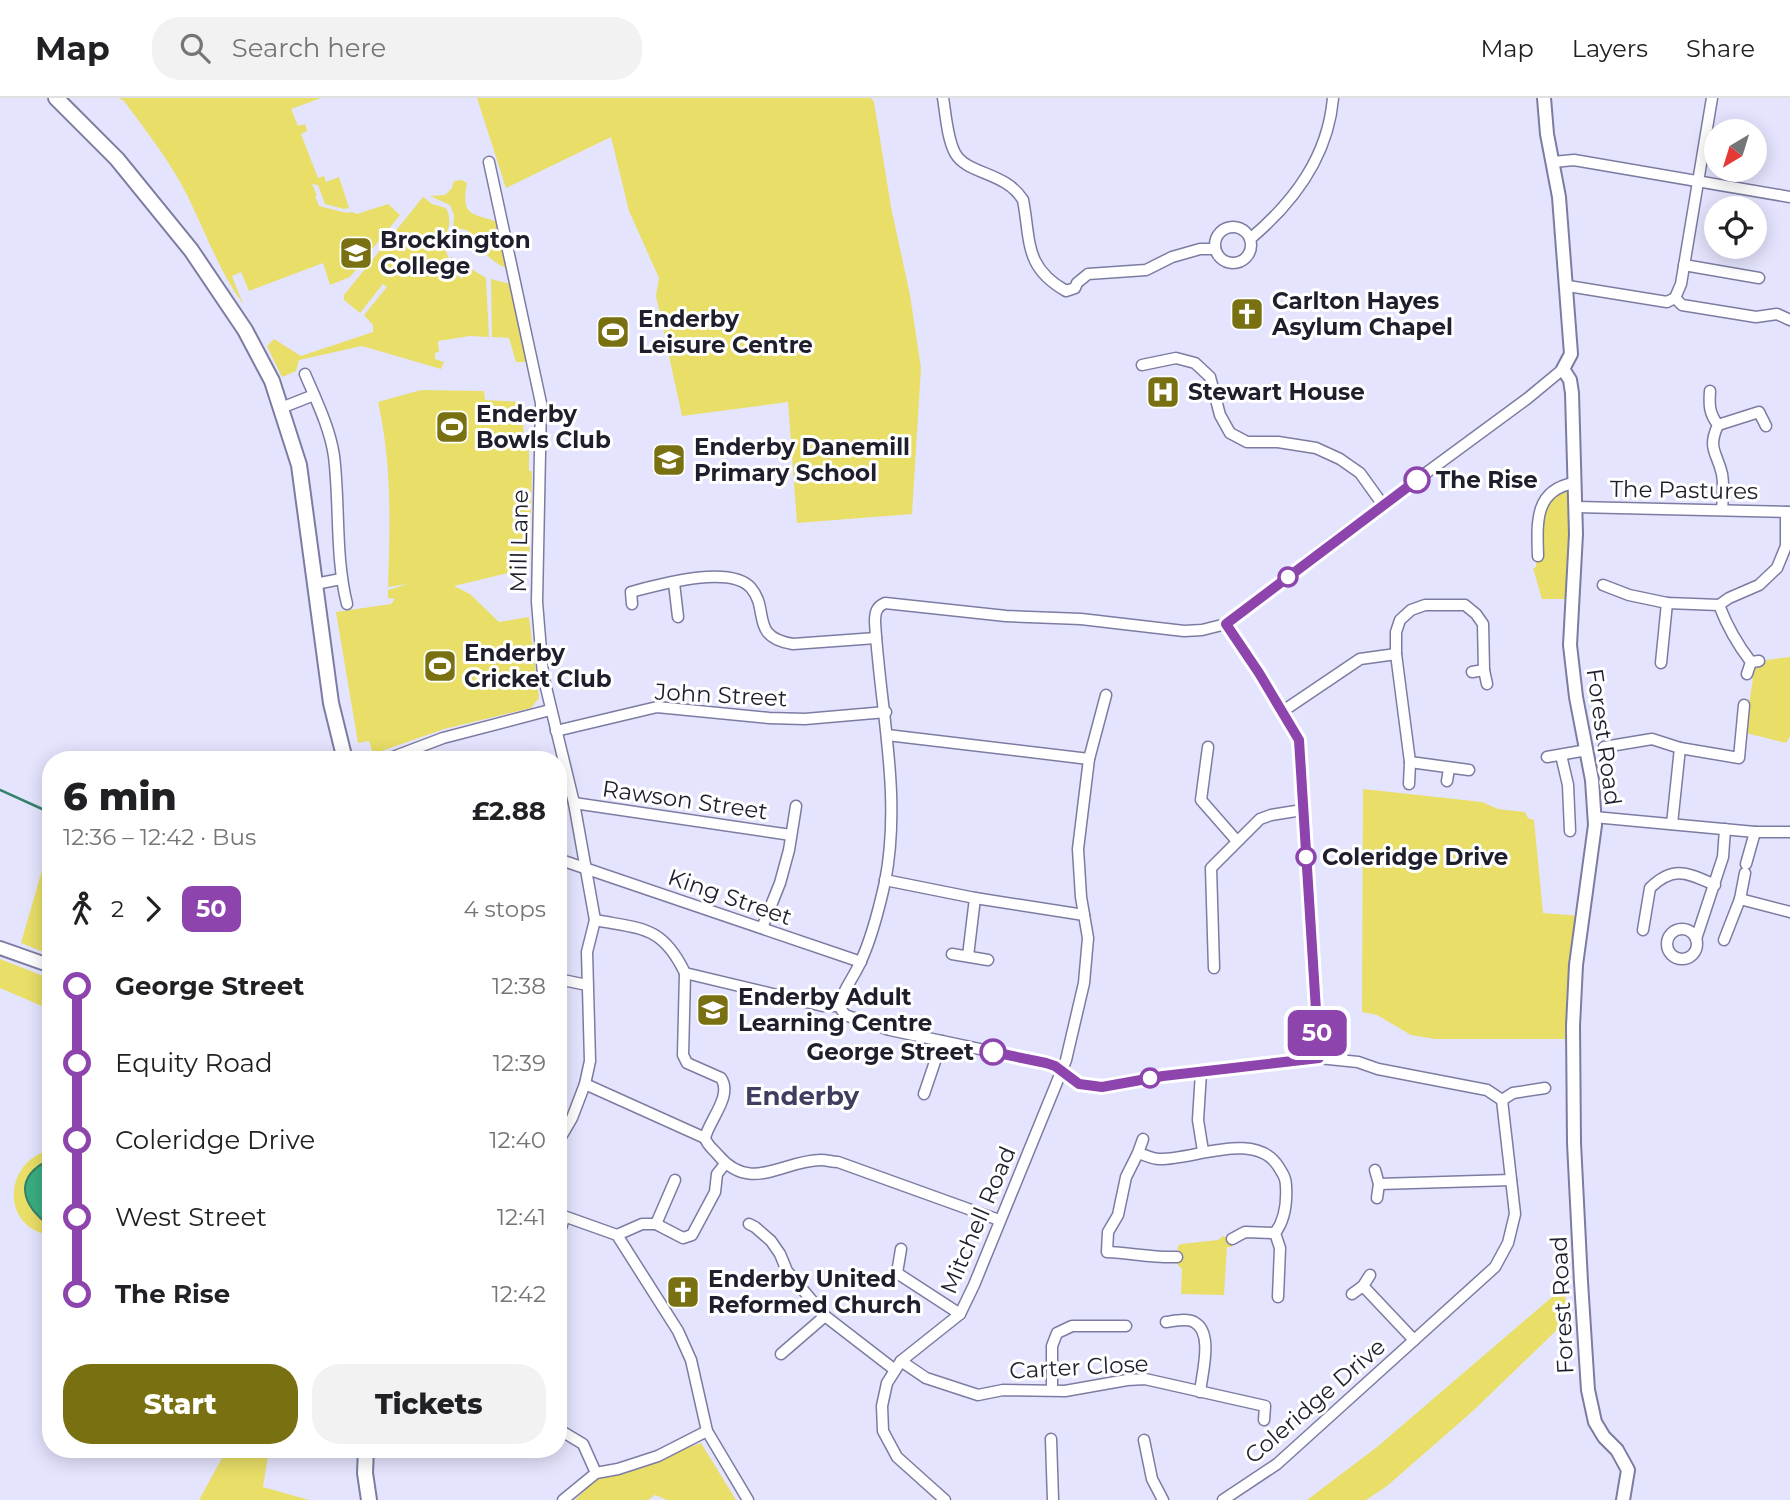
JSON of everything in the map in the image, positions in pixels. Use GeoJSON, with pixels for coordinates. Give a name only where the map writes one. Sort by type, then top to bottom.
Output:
{"type":"FeatureCollection","features":[{"type":"Feature","properties":{"kind":"main road"},"geometry":{"type":"LineString","coordinates":[[56,98],[117,159],[191,250],[251,341],[272,381],[299,465],[331,703],[343,751]]}},
{"type":"Feature","properties":{"kind":"main road"},"geometry":{"type":"LineString","coordinates":[[366,1458],[368,1497]]}},
{"type":"Feature","properties":{"kind":"street"},"geometry":{"type":"LineString","coordinates":[[943,98],[954,152],[966,164],[1011,184],[1018,191],[1023,200],[1035,264],[1053,283],[1066,290],[1074,288],[1087,274],[1146,270],[1181,254],[1200,249],[1215,249]]}},
{"type":"Feature","properties":{"kind":"street"},"geometry":{"type":"LineString","coordinates":[[1250,239],[1285,206],[1305,180],[1327,133],[1333,98]]}},
{"type":"Feature","properties":{"kind":"street","name":"Forest Road"},"geometry":{"type":"LineString","coordinates":[[1544,98],[1547,134],[1559,197],[1568,286],[1571,354],[1563,369],[1570,380],[1572,393],[1576,507],[1570,645],[1576,697],[1587,750],[1594,817],[1576,965],[1573,1026],[1574,1143],[1588,1390],[1595,1422],[1628,1469],[1623,1500]]}},
{"type":"Feature","properties":{"kind":"street"},"geometry":{"type":"LineString","coordinates":[[1568,286],[1667,302],[1675,298],[1681,285],[1712,98]]}},
{"type":"Feature","properties":{"kind":"street"},"geometry":{"type":"LineString","coordinates":[[1553,162],[1574,160],[1790,197]]}},
{"type":"Feature","properties":{"kind":"street","name":"Mill Lane"},"geometry":{"type":"LineString","coordinates":[[489,162],[541,403],[537,602],[543,675],[561,751]]}},
{"type":"Feature","properties":{"kind":"street"},"geometry":{"type":"LineString","coordinates":[[1228,228],[1239,228],[1250,239],[1250,251],[1238,263],[1221,259],[1215,249],[1219,233],[1228,228]]}},
{"type":"Feature","properties":{"kind":"street"},"geometry":{"type":"LineString","coordinates":[[1684,265],[1762,278]]}},
{"type":"Feature","properties":{"kind":"street"},"geometry":{"type":"LineString","coordinates":[[1675,298],[1682,305],[1756,317],[1777,314],[1790,320]]}},
{"type":"Feature","properties":{"kind":"street"},"geometry":{"type":"LineString","coordinates":[[1142,365],[1176,358],[1195,363],[1210,377],[1220,415],[1230,433],[1247,442],[1278,442],[1316,448],[1340,459],[1360,473],[1383,505]]}},
{"type":"Feature","properties":{"kind":"street"},"geometry":{"type":"LineString","coordinates":[[839,1006],[861,962],[873,929],[885,880],[890,833],[891,770],[876,638],[875,615],[878,608],[885,603],[1006,616],[1081,619],[1184,631],[1226,624],[1563,369]]}},
{"type":"Feature","properties":{"kind":"street"},"geometry":{"type":"LineString","coordinates":[[305,374],[334,453],[341,579],[347,604]]}},
{"type":"Feature","properties":{"kind":"street"},"geometry":{"type":"LineString","coordinates":[[1710,391],[1709,406],[1718,425]]}},
{"type":"Feature","properties":{"kind":"street"},"geometry":{"type":"LineString","coordinates":[[281,408],[314,395]]}},
{"type":"Feature","properties":{"kind":"street"},"geometry":{"type":"LineString","coordinates":[[1722,509],[1722,473],[1712,448],[1718,425],[1759,412],[1766,426]]}},
{"type":"Feature","properties":{"kind":"street"},"geometry":{"type":"LineString","coordinates":[[1541,549],[1537,525],[1549,494],[1559,486],[1574,483]]}},
{"type":"Feature","properties":{"kind":"street","name":"The Pastures"},"geometry":{"type":"LineString","coordinates":[[1576,507],[1788,512]]}},
{"type":"Feature","properties":{"kind":"street"},"geometry":{"type":"LineString","coordinates":[[1603,585],[1629,595],[1667,603],[1719,605],[1759,585],[1777,568],[1786,546],[1788,512]]}},
{"type":"Feature","properties":{"kind":"street"},"geometry":{"type":"LineString","coordinates":[[632,604],[631,592],[723,576],[738,579],[751,588],[759,603],[764,628],[782,642],[793,644],[876,638]]}},
{"type":"Feature","properties":{"kind":"street"},"geometry":{"type":"LineString","coordinates":[[316,584],[341,579]]}},
{"type":"Feature","properties":{"kind":"street"},"geometry":{"type":"LineString","coordinates":[[674,583],[678,617]]}},
{"type":"Feature","properties":{"kind":"street"},"geometry":{"type":"LineString","coordinates":[[1661,663],[1667,603]]}},
{"type":"Feature","properties":{"kind":"street"},"geometry":{"type":"LineString","coordinates":[[1409,784],[1410,762],[1396,654],[1396,632],[1400,620],[1411,610],[1425,605],[1465,605],[1483,624],[1487,684]]}},
{"type":"Feature","properties":{"kind":"street"},"geometry":{"type":"LineString","coordinates":[[1719,605],[1731,634],[1755,661],[1747,674]]}},
{"type":"Feature","properties":{"kind":"street"},"geometry":{"type":"LineString","coordinates":[[1226,624],[1299,740],[1319,1058]]}},
{"type":"Feature","properties":{"kind":"street"},"geometry":{"type":"LineString","coordinates":[[1283,711],[1360,659],[1396,654]]}},
{"type":"Feature","properties":{"kind":"street"},"geometry":{"type":"LineString","coordinates":[[1472,672],[1484,670]]}},
{"type":"Feature","properties":{"kind":"street","name":"Mitchell Road"},"geometry":{"type":"LineString","coordinates":[[898,1366],[960,1314],[1066,1060],[1084,983],[1088,938],[1078,849],[1089,759],[1106,695]]}},
{"type":"Feature","properties":{"kind":"street"},"geometry":{"type":"LineString","coordinates":[[1604,747],[1652,739],[1680,748],[1739,758],[1744,705]]}},
{"type":"Feature","properties":{"kind":"street","name":"John Street"},"geometry":{"type":"LineString","coordinates":[[556,731],[657,707],[805,719],[886,712]]}},
{"type":"Feature","properties":{"kind":"street"},"geometry":{"type":"LineString","coordinates":[[409,751],[443,738],[550,710]]}},
{"type":"Feature","properties":{"kind":"street"},"geometry":{"type":"LineString","coordinates":[[887,735],[1089,759]]}},
{"type":"Feature","properties":{"kind":"street"},"geometry":{"type":"LineString","coordinates":[[1209,747],[1201,800],[1236,840]]}},
{"type":"Feature","properties":{"kind":"street"},"geometry":{"type":"LineString","coordinates":[[1672,824],[1680,748]]}},
{"type":"Feature","properties":{"kind":"street"},"geometry":{"type":"LineString","coordinates":[[1547,757],[1587,750]]}},
{"type":"Feature","properties":{"kind":"street"},"geometry":{"type":"LineString","coordinates":[[1561,755],[1568,785],[1570,831]]}},
{"type":"Feature","properties":{"kind":"street"},"geometry":{"type":"LineString","coordinates":[[1410,762],[1469,770]]}},
{"type":"Feature","properties":{"kind":"street"},"geometry":{"type":"LineString","coordinates":[[1447,781],[1449,769]]}},
{"type":"Feature","properties":{"kind":"street","name":"Mill Lane"},"geometry":{"type":"LineString","coordinates":[[567,775],[595,920]]}},
{"type":"Feature","properties":{"kind":"street","name":"Rawson Street"},"geometry":{"type":"LineString","coordinates":[[574,803],[791,835]]}},
{"type":"Feature","properties":{"kind":"street"},"geometry":{"type":"LineString","coordinates":[[762,928],[780,883],[796,806]]}},
{"type":"Feature","properties":{"kind":"street"},"geometry":{"type":"LineString","coordinates":[[1214,968],[1211,868],[1236,840],[1260,819],[1272,814],[1302,810]]}},
{"type":"Feature","properties":{"kind":"street"},"geometry":{"type":"LineString","coordinates":[[1594,817],[1755,832],[1790,832]]}},
{"type":"Feature","properties":{"kind":"street"},"geometry":{"type":"LineString","coordinates":[[1696,939],[1726,843],[1725,829]]}},
{"type":"Feature","properties":{"kind":"street"},"geometry":{"type":"LineString","coordinates":[[1724,940],[1740,899],[1755,832]]}},
{"type":"Feature","properties":{"kind":"street","name":"King Street"},"geometry":{"type":"LineString","coordinates":[[567,862],[861,962]]}},
{"type":"Feature","properties":{"kind":"street"},"geometry":{"type":"LineString","coordinates":[[1643,930],[1650,888],[1663,879],[1675,872],[1687,873],[1714,885]]}},
{"type":"Feature","properties":{"kind":"street"},"geometry":{"type":"LineString","coordinates":[[885,880],[975,898],[1084,915]]}},
{"type":"Feature","properties":{"kind":"street"},"geometry":{"type":"LineString","coordinates":[[968,956],[975,898]]}},
{"type":"Feature","properties":{"kind":"street"},"geometry":{"type":"LineString","coordinates":[[1740,899],[1790,912]]}},
{"type":"Feature","properties":{"kind":"street"},"geometry":{"type":"LineString","coordinates":[[567,1127],[585,1084],[590,1061],[587,952],[595,920],[641,928],[655,934],[671,950],[685,973],[682,1037],[684,1060],[721,1078],[725,1087],[706,1135],[706,1143],[725,1164],[741,1171],[764,1175],[820,1160],[838,1163],[999,1220]]}},
{"type":"Feature","properties":{"kind":"street"},"geometry":{"type":"LineString","coordinates":[[0,947],[42,963]]}},
{"type":"Feature","properties":{"kind":"street"},"geometry":{"type":"LineString","coordinates":[[952,954],[988,960]]}},
{"type":"Feature","properties":{"kind":"street"},"geometry":{"type":"LineString","coordinates":[[685,973],[824,1006],[839,1006]]}},
{"type":"Feature","properties":{"kind":"street"},"geometry":{"type":"LineString","coordinates":[[567,981],[587,985]]}},
{"type":"Feature","properties":{"kind":"street"},"geometry":{"type":"LineString","coordinates":[[839,1006],[845,1015],[856,1020],[890,1030],[1046,1063],[1079,1084],[1102,1087],[1163,1076],[1319,1058],[1358,1062],[1378,1069],[1487,1090],[1502,1100],[1513,1093],[1545,1088]]}},
{"type":"Feature","properties":{"kind":"street"},"geometry":{"type":"LineString","coordinates":[[924,1094],[942,1041]]}},
{"type":"Feature","properties":{"kind":"street"},"geometry":{"type":"LineString","coordinates":[[1200,1072],[1198,1120],[1203,1151]]}},
{"type":"Feature","properties":{"kind":"street"},"geometry":{"type":"LineString","coordinates":[[585,1084],[706,1135]]}},
{"type":"Feature","properties":{"kind":"street","name":"Coleridge Drive"},"geometry":{"type":"LineString","coordinates":[[1223,1500],[1277,1464],[1495,1268],[1508,1243],[1515,1214],[1502,1100]]}},
{"type":"Feature","properties":{"kind":"street"},"geometry":{"type":"LineString","coordinates":[[1143,1139],[1126,1177],[1118,1215],[1108,1232],[1107,1252],[1151,1258],[1178,1256]]}},
{"type":"Feature","properties":{"kind":"street"},"geometry":{"type":"LineString","coordinates":[[1138,1153],[1158,1159],[1203,1151],[1256,1149],[1274,1159],[1286,1178],[1282,1224],[1275,1233]]}},
{"type":"Feature","properties":{"kind":"street"},"geometry":{"type":"LineString","coordinates":[[617,1236],[642,1224],[656,1224],[682,1238],[689,1238],[715,1192],[717,1174],[725,1164]]}},
{"type":"Feature","properties":{"kind":"street"},"geometry":{"type":"LineString","coordinates":[[1375,1170],[1379,1184],[1377,1198]]}},
{"type":"Feature","properties":{"kind":"street"},"geometry":{"type":"LineString","coordinates":[[656,1224],[675,1180]]}},
{"type":"Feature","properties":{"kind":"street"},"geometry":{"type":"LineString","coordinates":[[1379,1184],[1511,1180]]}},
{"type":"Feature","properties":{"kind":"street"},"geometry":{"type":"LineString","coordinates":[[715,1192],[727,1198]]}},
{"type":"Feature","properties":{"kind":"street"},"geometry":{"type":"LineString","coordinates":[[567,1218],[617,1236],[678,1331],[691,1360],[707,1431],[748,1500]]}},
{"type":"Feature","properties":{"kind":"street","name":"Carter Close"},"geometry":{"type":"LineString","coordinates":[[748,1224],[771,1241],[787,1271],[825,1316],[898,1366],[926,1378],[978,1395],[1003,1390],[1065,1391],[1145,1379],[1265,1406],[1264,1420]]}},
{"type":"Feature","properties":{"kind":"street"},"geometry":{"type":"LineString","coordinates":[[1229,1240],[1245,1232],[1275,1233]]}},
{"type":"Feature","properties":{"kind":"street"},"geometry":{"type":"LineString","coordinates":[[1275,1233],[1280,1248],[1278,1297]]}},
{"type":"Feature","properties":{"kind":"street"},"geometry":{"type":"LineString","coordinates":[[901,1249],[893,1276],[960,1314]]}},
{"type":"Feature","properties":{"kind":"street"},"geometry":{"type":"LineString","coordinates":[[1352,1294],[1363,1286],[1370,1275]]}},
{"type":"Feature","properties":{"kind":"street"},"geometry":{"type":"LineString","coordinates":[[1363,1286],[1414,1340]]}},
{"type":"Feature","properties":{"kind":"street"},"geometry":{"type":"LineString","coordinates":[[781,1354],[825,1316]]}},
{"type":"Feature","properties":{"kind":"street"},"geometry":{"type":"LineString","coordinates":[[1166,1322],[1191,1320],[1206,1338],[1200,1392]]}},
{"type":"Feature","properties":{"kind":"street"},"geometry":{"type":"LineString","coordinates":[[1052,1390],[1052,1346],[1057,1333],[1072,1326],[1126,1326]]}},
{"type":"Feature","properties":{"kind":"street"},"geometry":{"type":"LineString","coordinates":[[898,1366],[887,1383],[882,1406],[883,1431],[897,1457],[945,1500]]}},
{"type":"Feature","properties":{"kind":"street"},"geometry":{"type":"LineString","coordinates":[[563,1500],[596,1473],[658,1456],[707,1431]]}},
{"type":"Feature","properties":{"kind":"street"},"geometry":{"type":"LineString","coordinates":[[567,1434],[583,1444],[596,1473]]}},
{"type":"Feature","properties":{"kind":"street"},"geometry":{"type":"LineString","coordinates":[[1144,1440],[1152,1479],[1163,1500]]}},
{"type":"Feature","properties":{"kind":"street"},"geometry":{"type":"LineString","coordinates":[[1053,1500],[1055,1444]]}},
{"type":"Feature","properties":{"kind":"shaded area"},"geometry":{"type":"Polygon","coordinates":[[[119,98],[321,98],[291,109],[298,126],[305,124],[307,131],[301,134],[318,178],[324,176],[326,182],[339,177],[349,208],[325,204],[318,185],[312,184],[319,206],[357,214],[388,204],[400,215],[365,258],[362,249],[358,251],[361,264],[350,277],[330,285],[323,263],[249,291],[241,272],[232,276],[243,304],[219,265],[173,170],[124,101],[119,98]]]}},
{"type":"Feature","properties":{"kind":"shaded area"},"geometry":{"type":"Polygon","coordinates":[[[477,98],[871,98],[874,102],[891,207],[910,295],[921,368],[912,514],[797,523],[788,402],[682,416],[656,296],[659,278],[629,211],[611,137],[506,188],[477,98]]]}},
{"type":"Feature","properties":{"kind":"shaded area"},"geometry":{"type":"Polygon","coordinates":[[[462,180],[467,183],[467,208],[476,215],[498,222],[511,270],[489,257],[468,231],[453,230],[454,215],[450,205],[430,196],[445,195],[452,188],[454,181],[462,180]]]}},
{"type":"Feature","properties":{"kind":"shaded area"},"geometry":{"type":"Polygon","coordinates":[[[423,197],[432,204],[446,208],[449,224],[445,247],[460,278],[463,278],[462,272],[450,256],[486,278],[489,337],[470,336],[438,341],[439,352],[435,353],[435,359],[444,362],[441,369],[362,346],[299,360],[296,371],[282,377],[267,346],[274,339],[301,356],[373,332],[373,325],[364,315],[387,287],[383,284],[360,313],[344,300],[344,295],[423,197]]]}},
{"type":"Feature","properties":{"kind":"shaded area"},"geometry":{"type":"Polygon","coordinates":[[[491,279],[514,285],[527,362],[516,362],[509,338],[492,337],[491,279]]]}},
{"type":"Feature","properties":{"kind":"shaded area"},"geometry":{"type":"Polygon","coordinates":[[[421,390],[484,391],[485,400],[524,402],[523,450],[529,450],[529,471],[532,471],[529,568],[454,586],[470,594],[499,622],[529,617],[539,698],[531,708],[444,729],[382,751],[372,751],[369,741],[358,743],[336,612],[391,604],[395,599],[388,598],[388,590],[408,584],[388,587],[388,471],[378,402],[421,390]]]}},
{"type":"Feature","properties":{"kind":"shaded area"},"geometry":{"type":"Polygon","coordinates":[[[1574,483],[1571,599],[1542,599],[1533,568],[1536,567],[1537,525],[1549,494],[1574,483]]]}},
{"type":"Feature","properties":{"kind":"shaded area"},"geometry":{"type":"Polygon","coordinates":[[[1790,657],[1790,736],[1786,743],[1742,732],[1744,705],[1749,704],[1753,679],[1747,674],[1759,661],[1790,657]]]}},
{"type":"Feature","properties":{"kind":"shaded area"},"geometry":{"type":"Polygon","coordinates":[[[1363,789],[1482,802],[1498,809],[1525,812],[1528,818],[1534,820],[1543,913],[1582,916],[1574,1039],[1435,1039],[1411,1035],[1377,1015],[1362,1012],[1363,789]]]}},
{"type":"Feature","properties":{"kind":"shaded area"},"geometry":{"type":"Polygon","coordinates":[[[42,870],[42,951],[21,943],[42,870]]]}},
{"type":"Feature","properties":{"kind":"shaded area"},"geometry":{"type":"Polygon","coordinates":[[[0,959],[42,975],[42,1006],[0,988],[0,959]]]}},
{"type":"Feature","properties":{"kind":"shaded area"},"geometry":{"type":"Polygon","coordinates":[[[42,1153],[42,1232],[23,1221],[16,1208],[14,1194],[16,1180],[35,1156],[42,1153]]]}},
{"type":"Feature","properties":{"kind":"shaded area"},"geometry":{"type":"Polygon","coordinates":[[[42,1164],[42,1219],[33,1210],[25,1192],[30,1174],[42,1164]]]}},
{"type":"Feature","properties":{"kind":"shaded area"},"geometry":{"type":"Polygon","coordinates":[[[1223,1236],[1232,1239],[1232,1247],[1227,1247],[1224,1295],[1181,1294],[1182,1269],[1177,1264],[1178,1246],[1218,1240],[1223,1236]]]}},
{"type":"Feature","properties":{"kind":"shaded area"},"geometry":{"type":"Polygon","coordinates":[[[1566,1285],[1565,1322],[1474,1410],[1387,1486],[1366,1500],[1307,1500],[1377,1447],[1566,1285]]]}},
{"type":"Feature","properties":{"kind":"shaded area"},"geometry":{"type":"Polygon","coordinates":[[[701,1443],[736,1500],[667,1500],[655,1495],[648,1500],[575,1500],[595,1480],[701,1443]]]}},
{"type":"Feature","properties":{"kind":"shaded area"},"geometry":{"type":"Polygon","coordinates":[[[222,1458],[268,1458],[263,1487],[309,1500],[199,1500],[222,1458]]]}},
{"type":"Feature","properties":{"kind":"waterway"},"geometry":{"type":"LineString","coordinates":[[0,790],[42,809]]}},
{"type":"Feature","properties":{"kind":"bus line","name":"50"},"geometry":{"type":"LineString","coordinates":[[993,1052],[1046,1063],[1055,1066],[1079,1084],[1102,1087],[1163,1076],[1319,1058],[1299,740],[1226,624],[1417,480]]}},
{"type":"Feature","properties":{"kind":"place","name":"Brockington College"},"geometry":{"type":"Point","coordinates":[356,253]}},
{"type":"Feature","properties":{"kind":"place","name":"Carlton Hayes Asylum Chapel"},"geometry":{"type":"Point","coordinates":[1247,314]}},
{"type":"Feature","properties":{"kind":"place","name":"Enderby Leisure Centre"},"geometry":{"type":"Point","coordinates":[613,332]}},
{"type":"Feature","properties":{"kind":"place","name":"Stewart House"},"geometry":{"type":"Point","coordinates":[1163,392]}},
{"type":"Feature","properties":{"kind":"place","name":"Enderby Bowls Club"},"geometry":{"type":"Point","coordinates":[452,427]}},
{"type":"Feature","properties":{"kind":"place","name":"Enderby Danemill Primary School"},"geometry":{"type":"Point","coordinates":[669,460]}},
{"type":"Feature","properties":{"kind":"place","name":"The Rise"},"geometry":{"type":"Point","coordinates":[1417,480]}},
{"type":"Feature","properties":{"kind":"place","name":"Enderby Cricket Club"},"geometry":{"type":"Point","coordinates":[440,666]}},
{"type":"Feature","properties":{"kind":"place","name":"Coleridge Drive"},"geometry":{"type":"Point","coordinates":[1306,857]}},
{"type":"Feature","properties":{"kind":"place","name":"Enderby Adult Learning Centre"},"geometry":{"type":"Point","coordinates":[713,1010]}},
{"type":"Feature","properties":{"kind":"place","name":"George Street"},"geometry":{"type":"Point","coordinates":[993,1052]}},
{"type":"Feature","properties":{"kind":"place","name":"Enderby United Reformed Church"},"geometry":{"type":"Point","coordinates":[683,1292]}},
{"type":"Feature","properties":{"kind":"district","name":"Enderby"},"geometry":{"type":"Point","coordinates":[802,1096]}}]}
